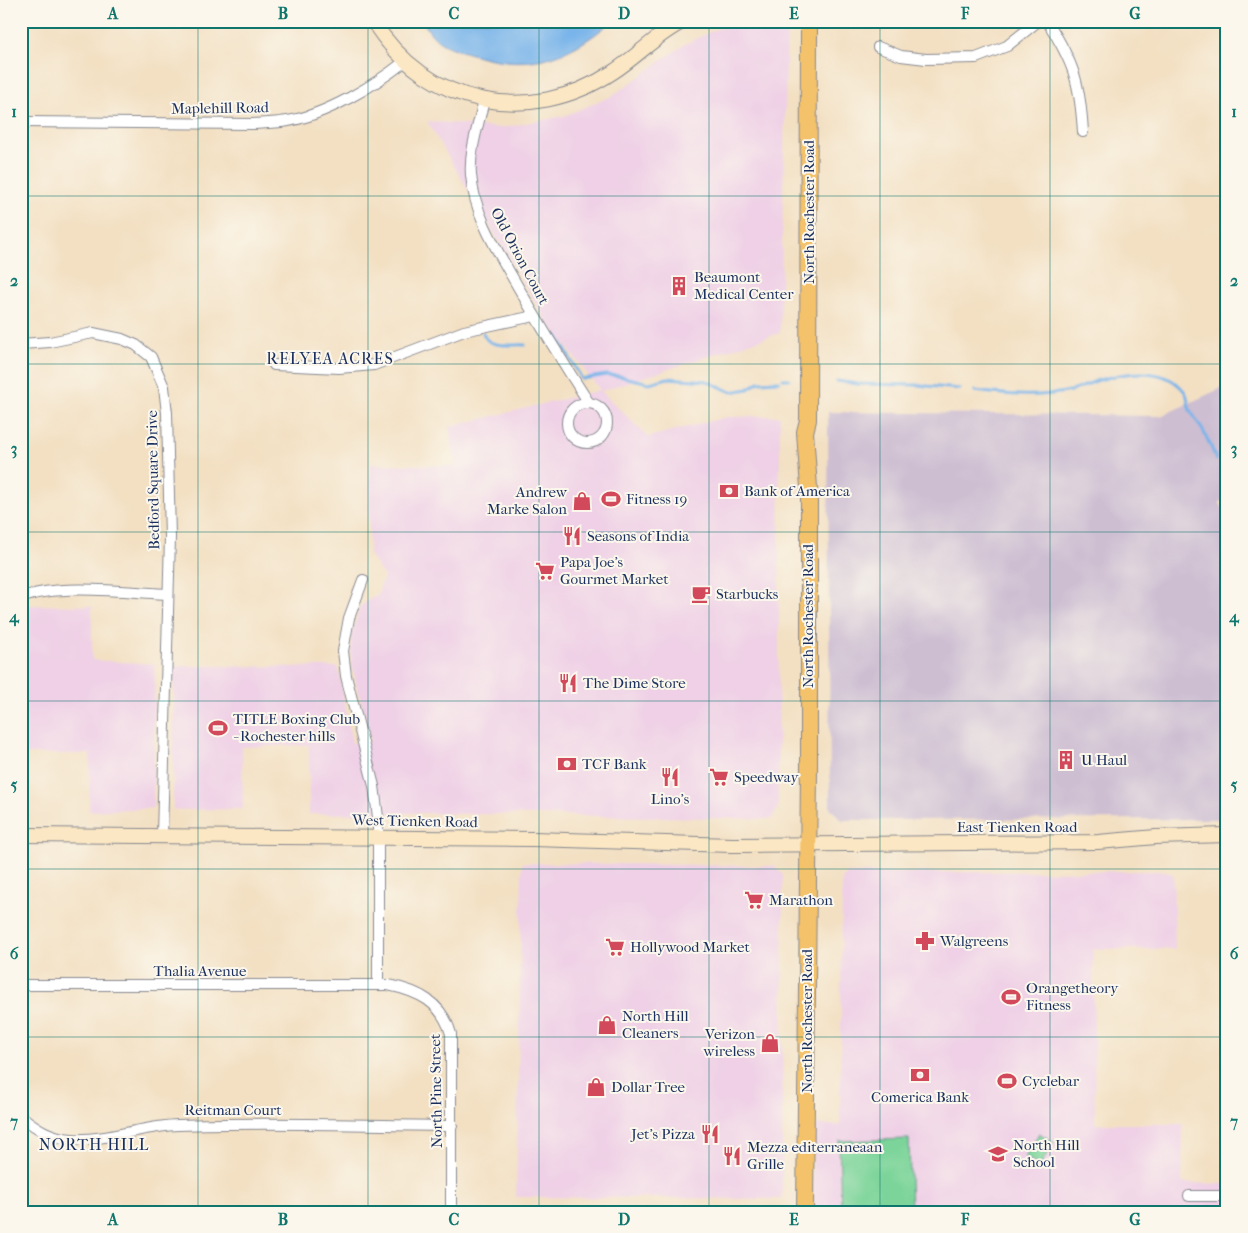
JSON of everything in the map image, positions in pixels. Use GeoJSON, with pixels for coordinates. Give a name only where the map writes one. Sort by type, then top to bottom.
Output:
{"type":"FeatureCollection","features":[{"type":"Feature","properties":{"kind":"main road"},"geometry":{"type":"LineString","coordinates":[[373,21],[382,36],[404,62],[423,76],[484,100],[500,103],[526,103],[575,92],[613,73],[668,25],[684,21]]}},
{"type":"Feature","properties":{"kind":"main road","name":"North Rochester Road"},"geometry":{"type":"LineString","coordinates":[[804,1212],[809,488],[805,432],[808,420],[809,21]]}},
{"type":"Feature","properties":{"kind":"main road","name":"West Tienken Road"},"geometry":{"type":"LineString","coordinates":[[21,835],[378,837],[807,845]]}},
{"type":"Feature","properties":{"kind":"main road","name":"East Tienken Road"},"geometry":{"type":"LineString","coordinates":[[807,845],[1098,842],[1156,837],[1227,835]]}},
{"type":"Feature","properties":{"kind":"street"},"geometry":{"type":"LineString","coordinates":[[878,47],[901,56],[926,59],[976,58],[1007,46],[1038,21]]}},
{"type":"Feature","properties":{"kind":"street"},"geometry":{"type":"LineString","coordinates":[[1047,21],[1074,68],[1081,98],[1083,132]]}},
{"type":"Feature","properties":{"kind":"street","name":"Maplehill Road"},"geometry":{"type":"LineString","coordinates":[[21,122],[253,124],[289,121],[334,104],[370,87],[404,62]]}},
{"type":"Feature","properties":{"kind":"street","name":"Old Orion Court"},"geometry":{"type":"LineString","coordinates":[[484,100],[472,159],[472,188],[487,233],[534,316],[589,403]]}},
{"type":"Feature","properties":{"kind":"street"},"geometry":{"type":"LineString","coordinates":[[274,365],[339,368],[374,365],[464,331],[534,316]]}},
{"type":"Feature","properties":{"kind":"street","name":"Bedford Square Drive"},"geometry":{"type":"LineString","coordinates":[[21,344],[50,342],[93,334],[122,339],[136,346],[151,358],[164,388],[167,413],[170,537],[162,836]]}},
{"type":"Feature","properties":{"kind":"street"},"geometry":{"type":"LineString","coordinates":[[575,408],[589,403],[601,409],[607,421],[605,433],[597,441],[591,443],[579,441],[570,433],[568,419],[575,408],[577,386]]}},
{"type":"Feature","properties":{"kind":"street"},"geometry":{"type":"LineString","coordinates":[[363,580],[349,618],[343,651],[346,676],[374,786],[378,837],[378,985]]}},
{"type":"Feature","properties":{"kind":"street"},"geometry":{"type":"LineString","coordinates":[[21,598],[30,594],[63,591],[168,594]]}},
{"type":"Feature","properties":{"kind":"street","name":"Thalia Avenue"},"geometry":{"type":"LineString","coordinates":[[21,985],[378,985]]}},
{"type":"Feature","properties":{"kind":"street","name":"North Pine Street"},"geometry":{"type":"LineString","coordinates":[[378,985],[402,988],[431,1000],[447,1020],[452,1034],[451,1212]]}},
{"type":"Feature","properties":{"kind":"street","name":"Reitman Court"},"geometry":{"type":"LineString","coordinates":[[21,1116],[37,1128],[53,1136],[72,1139],[92,1138],[176,1125],[452,1126]]}},
{"type":"Feature","properties":{"kind":"street"},"geometry":{"type":"LineString","coordinates":[[1189,1196],[1227,1196]]}},
{"type":"Feature","properties":{"kind":"shaded area"},"geometry":{"type":"Polygon","coordinates":[[[787,21],[780,333],[601,391],[648,437],[727,417],[780,416],[778,808],[771,819],[415,813],[309,814],[309,745],[242,747],[243,809],[173,810],[174,666],[338,667],[352,743],[371,741],[351,663],[351,636],[360,607],[368,600],[377,596],[384,577],[369,554],[370,464],[456,466],[449,427],[600,390],[547,322],[427,121],[501,128],[564,116],[612,96],[685,44],[719,28],[787,21]]]}},
{"type":"Feature","properties":{"kind":"shaded area"},"geometry":{"type":"Polygon","coordinates":[[[1227,387],[1227,500],[1219,502],[1227,514],[1227,819],[842,820],[830,808],[828,412],[1161,416],[1227,387]]]}},
{"type":"Feature","properties":{"kind":"shaded area"},"geometry":{"type":"Polygon","coordinates":[[[23,605],[92,606],[92,660],[155,664],[153,808],[89,811],[90,754],[22,754],[23,605]]]}},
{"type":"Feature","properties":{"kind":"shaded area"},"geometry":{"type":"Polygon","coordinates":[[[522,863],[774,866],[783,875],[782,1199],[516,1197],[522,863]]]}},
{"type":"Feature","properties":{"kind":"shaded area"},"geometry":{"type":"Polygon","coordinates":[[[1165,871],[1173,874],[1175,949],[1093,949],[1095,1124],[1183,1124],[1182,1183],[1227,1184],[1227,1212],[812,1212],[813,1125],[840,1125],[842,879],[848,873],[1165,871]]]}},
{"type":"Feature","properties":{"kind":"green space"},"geometry":{"type":"Polygon","coordinates":[[[1039,1133],[1054,1142],[1040,1166],[1025,1157],[1039,1133]]]}},
{"type":"Feature","properties":{"kind":"green space"},"geometry":{"type":"Polygon","coordinates":[[[909,1139],[911,1212],[841,1212],[839,1141],[909,1139]]]}},
{"type":"Feature","properties":{"kind":"water"},"geometry":{"type":"Polygon","coordinates":[[[423,21],[612,21],[595,35],[562,53],[544,59],[508,61],[468,53],[441,43],[427,29],[423,21]]]}},
{"type":"Feature","properties":{"kind":"waterway"},"geometry":{"type":"LineString","coordinates":[[483,333],[485,338],[494,344],[525,345]]}},
{"type":"Feature","properties":{"kind":"waterway"},"geometry":{"type":"LineString","coordinates":[[554,335],[557,336],[582,379],[607,375],[649,383],[668,378],[707,381],[731,392],[748,389],[759,382],[779,381]]}},
{"type":"Feature","properties":{"kind":"waterway"},"geometry":{"type":"LineString","coordinates":[[975,391],[1011,395],[1047,395],[1074,390],[1099,380],[1133,373],[1145,373],[1167,378],[1185,392],[1190,410],[1208,440],[1216,460]]}},
{"type":"Feature","properties":{"kind":"waterway"},"geometry":{"type":"LineString","coordinates":[[783,379],[789,379]]}},
{"type":"Feature","properties":{"kind":"waterway"},"geometry":{"type":"LineString","coordinates":[[837,381],[858,384],[916,385],[960,389]]}},
{"type":"Feature","properties":{"kind":"waterway"},"geometry":{"type":"LineString","coordinates":[[1224,481],[1227,492]]}},
{"type":"Feature","properties":{"kind":"place","name":"Beaumont Medical Center"},"geometry":{"type":"Point","coordinates":[679,286]}},
{"type":"Feature","properties":{"kind":"place","name":"Bank of America"},"geometry":{"type":"Point","coordinates":[729,491]}},
{"type":"Feature","properties":{"kind":"place","name":"Fitness 19"},"geometry":{"type":"Point","coordinates":[611,499]}},
{"type":"Feature","properties":{"kind":"place","name":"Andrew Marke Salon"},"geometry":{"type":"Point","coordinates":[582,501]}},
{"type":"Feature","properties":{"kind":"place","name":"Seasons of India"},"geometry":{"type":"Point","coordinates":[572,536]}},
{"type":"Feature","properties":{"kind":"place","name":"Papa Joe's Gourmet Market"},"geometry":{"type":"Point","coordinates":[545,571]}},
{"type":"Feature","properties":{"kind":"place","name":"Starbucks"},"geometry":{"type":"Point","coordinates":[701,594]}},
{"type":"Feature","properties":{"kind":"place","name":"The Dime Store"},"geometry":{"type":"Point","coordinates":[568,683]}},
{"type":"Feature","properties":{"kind":"place","name":"TITLE Boxing Club - Rochester hills"},"geometry":{"type":"Point","coordinates":[218,728]}},
{"type":"Feature","properties":{"kind":"place","name":"U Haul"},"geometry":{"type":"Point","coordinates":[1066,760]}},
{"type":"Feature","properties":{"kind":"place","name":"TCF Bank"},"geometry":{"type":"Point","coordinates":[567,764]}},
{"type":"Feature","properties":{"kind":"place","name":"Lino's"},"geometry":{"type":"Point","coordinates":[670,777]}},
{"type":"Feature","properties":{"kind":"place","name":"Speedway"},"geometry":{"type":"Point","coordinates":[719,777]}},
{"type":"Feature","properties":{"kind":"place","name":"Marathon"},"geometry":{"type":"Point","coordinates":[754,900]}},
{"type":"Feature","properties":{"kind":"place","name":"Walgreens"},"geometry":{"type":"Point","coordinates":[925,941]}},
{"type":"Feature","properties":{"kind":"place","name":"Hollywood Market"},"geometry":{"type":"Point","coordinates":[615,947]}},
{"type":"Feature","properties":{"kind":"place","name":"Orangetheory Fitness"},"geometry":{"type":"Point","coordinates":[1011,997]}},
{"type":"Feature","properties":{"kind":"place","name":"North Hill Cleaners"},"geometry":{"type":"Point","coordinates":[607,1025]}},
{"type":"Feature","properties":{"kind":"place","name":"Verizon wireless"},"geometry":{"type":"Point","coordinates":[770,1043]}},
{"type":"Feature","properties":{"kind":"place","name":"Comerica Bank"},"geometry":{"type":"Point","coordinates":[920,1075]}},
{"type":"Feature","properties":{"kind":"place","name":"Cyclebar"},"geometry":{"type":"Point","coordinates":[1007,1081]}},
{"type":"Feature","properties":{"kind":"place","name":"Dollar Tree"},"geometry":{"type":"Point","coordinates":[596,1087]}},
{"type":"Feature","properties":{"kind":"place","name":"Jet's Pizza"},"geometry":{"type":"Point","coordinates":[710,1134]}},
{"type":"Feature","properties":{"kind":"place","name":"North Hill School"},"geometry":{"type":"Point","coordinates":[998,1154]}},
{"type":"Feature","properties":{"kind":"place","name":"Mezza editerraneaan Grille"},"geometry":{"type":"Point","coordinates":[732,1156]}},
{"type":"Feature","properties":{"kind":"district","name":"RELYEA ACRES"},"geometry":{"type":"Point","coordinates":[330,358]}},
{"type":"Feature","properties":{"kind":"district","name":"NORTH HILL"},"geometry":{"type":"Point","coordinates":[94,1144]}}]}
